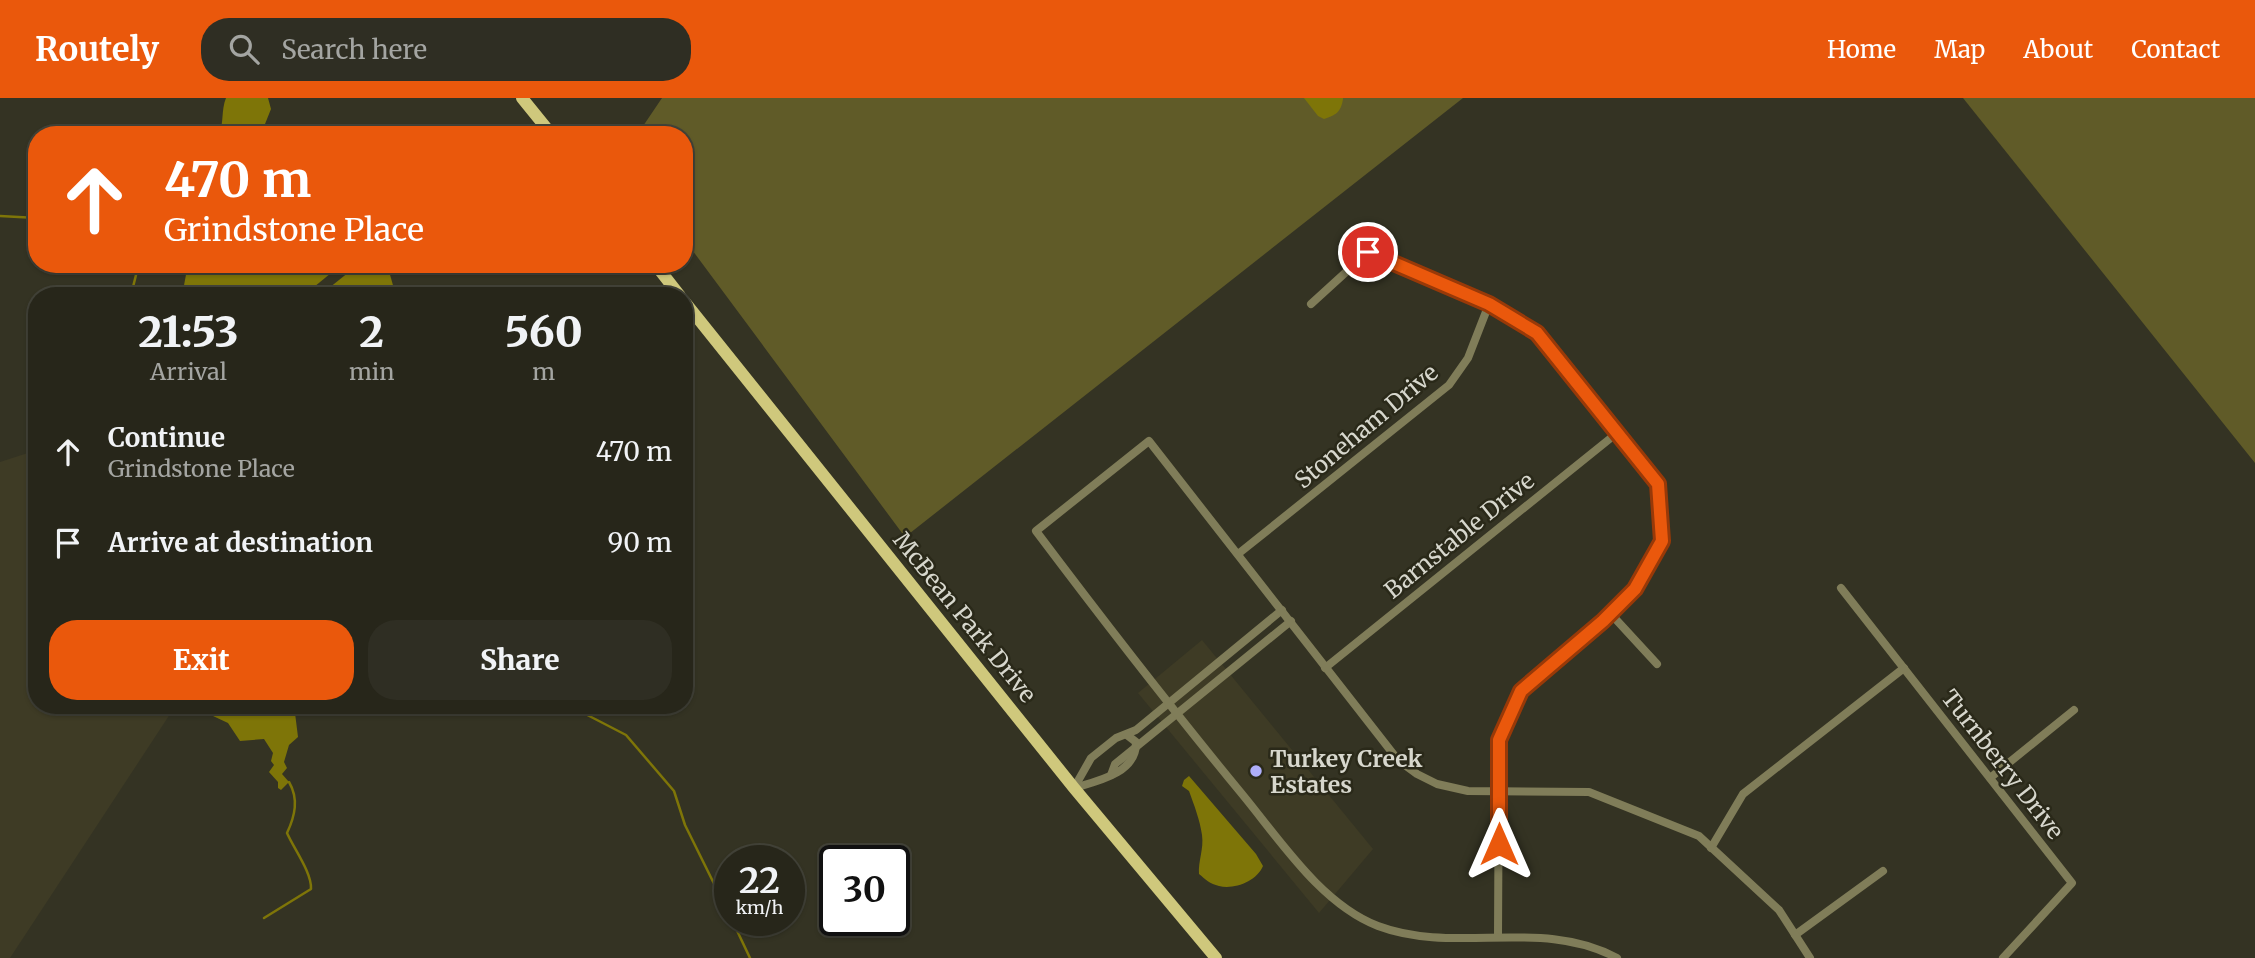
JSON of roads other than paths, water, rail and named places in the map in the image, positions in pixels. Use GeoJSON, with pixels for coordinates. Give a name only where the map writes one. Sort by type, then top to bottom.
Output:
{"type":"FeatureCollection","features":[{"type":"Feature","properties":{"kind":"main road"},"geometry":{"type":"LineString","coordinates":[[522,98],[544,126]]}},
{"type":"Feature","properties":{"kind":"main road"},"geometry":{"type":"LineString","coordinates":[[662,273],[673,287]]}},
{"type":"Feature","properties":{"kind":"main road","name":"McBean Park Drive"},"geometry":{"type":"LineString","coordinates":[[693,311],[1074,788],[1216,958]]}},
{"type":"Feature","properties":{"kind":"street"},"geometry":{"type":"LineString","coordinates":[[1311,304],[1368,252],[1489,304],[1537,333],[1658,484],[1662,541],[1635,589],[1521,691],[1499,740],[1498,936]]}},
{"type":"Feature","properties":{"kind":"street","name":"Stoneham Drive"},"geometry":{"type":"LineString","coordinates":[[1238,554],[1449,385],[1468,358],[1489,304]]}},
{"type":"Feature","properties":{"kind":"street","name":"Barnstable Drive"},"geometry":{"type":"LineString","coordinates":[[1325,668],[1617,433]]}},
{"type":"Feature","properties":{"kind":"street"},"geometry":{"type":"LineString","coordinates":[[1617,958],[1574,941],[1532,936],[1434,937],[1405,934],[1376,925],[1343,907],[1314,880],[1168,705],[1036,531],[1149,441],[1398,760],[1416,774],[1437,784],[1468,791],[1589,792],[1699,836],[1779,910],[1810,958]]}},
{"type":"Feature","properties":{"kind":"street","name":"Turnberry Drive"},"geometry":{"type":"LineString","coordinates":[[1841,588],[2072,883],[2003,958]]}},
{"type":"Feature","properties":{"kind":"street"},"geometry":{"type":"LineString","coordinates":[[1074,788],[1091,758],[1116,738],[1136,730],[1282,610]]}},
{"type":"Feature","properties":{"kind":"street"},"geometry":{"type":"LineString","coordinates":[[1610,613],[1657,664]]}},
{"type":"Feature","properties":{"kind":"street"},"geometry":{"type":"LineString","coordinates":[[1074,788],[1107,778],[1130,762],[1136,747],[1290,621]]}},
{"type":"Feature","properties":{"kind":"street"},"geometry":{"type":"LineString","coordinates":[[1712,848],[1743,794],[1904,668]]}},
{"type":"Feature","properties":{"kind":"street"},"geometry":{"type":"LineString","coordinates":[[1990,778],[2074,710]]}},
{"type":"Feature","properties":{"kind":"street"},"geometry":{"type":"LineString","coordinates":[[1126,735],[1132,737],[1136,747]]}},
{"type":"Feature","properties":{"kind":"street"},"geometry":{"type":"LineString","coordinates":[[1795,935],[1883,871]]}},
{"type":"Feature","properties":{"kind":"waterway"},"geometry":{"type":"LineString","coordinates":[[0,216],[28,218]]}},
{"type":"Feature","properties":{"kind":"waterway"},"geometry":{"type":"LineString","coordinates":[[133,287],[136,273]]}},
{"type":"Feature","properties":{"kind":"waterway"},"geometry":{"type":"LineString","coordinates":[[585,714],[626,735],[674,791],[685,825],[714,884]]}},
{"type":"Feature","properties":{"kind":"waterway"},"geometry":{"type":"LineString","coordinates":[[264,918],[311,889],[306,868],[287,833],[295,807],[289,782]]}},
{"type":"Feature","properties":{"kind":"waterway"},"geometry":{"type":"LineString","coordinates":[[740,936],[750,958]]}},
{"type":"Feature","properties":{"kind":"place","name":"Turkey Creek Estates"},"geometry":{"type":"Point","coordinates":[1256,771]}}]}
